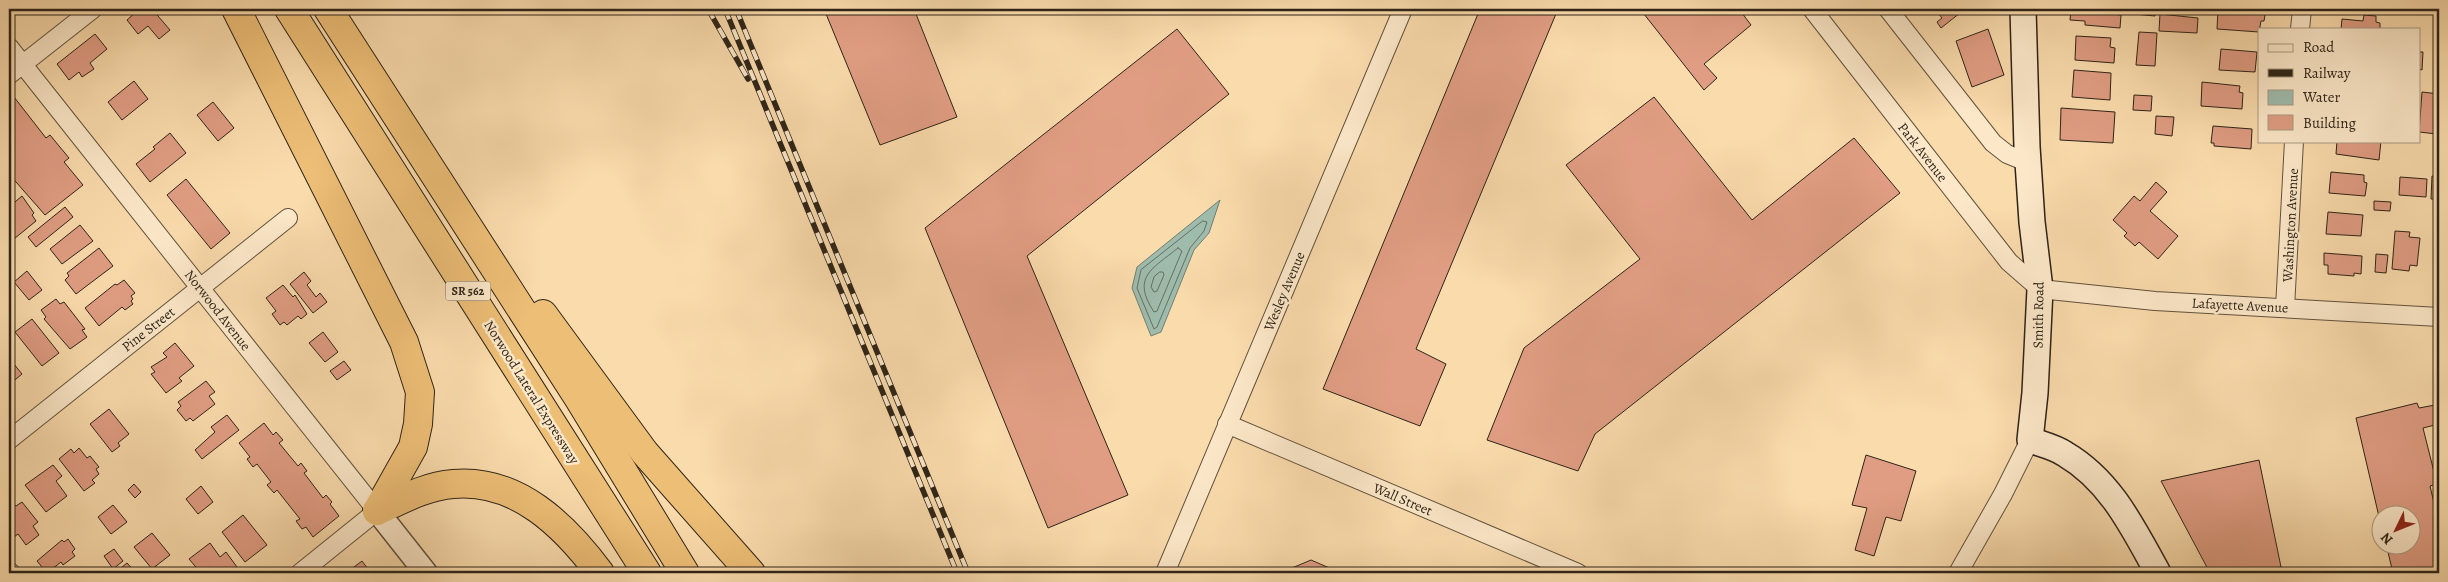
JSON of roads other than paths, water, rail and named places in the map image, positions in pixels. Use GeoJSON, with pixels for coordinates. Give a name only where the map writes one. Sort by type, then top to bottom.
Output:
{"type":"FeatureCollection","features":[{"type":"Feature","properties":{"kind":"highway"},"geometry":{"type":"LineString","coordinates":[[236,9],[404,342],[420,392],[413,447],[377,511]]}},
{"type":"Feature","properties":{"kind":"highway","name":"Norwood Lateral Expressway"},"geometry":{"type":"LineString","coordinates":[[289,9],[648,573]]}},
{"type":"Feature","properties":{"kind":"highway","name":"SR 562"},"geometry":{"type":"LineString","coordinates":[[328,9],[578,399],[685,573]]}},
{"type":"Feature","properties":{"kind":"highway"},"geometry":{"type":"LineString","coordinates":[[418,149],[584,367],[645,453],[751,573]]}},
{"type":"Feature","properties":{"kind":"highway"},"geometry":{"type":"LineString","coordinates":[[377,511],[423,491],[452,484],[482,484],[508,491],[536,506],[560,527],[600,573]]}},
{"type":"Feature","properties":{"kind":"main road","name":"Smith Road"},"geometry":{"type":"LineString","coordinates":[[2023,9],[2032,222],[2040,289],[2035,393],[2030,440]]}},
{"type":"Feature","properties":{"kind":"main road"},"geometry":{"type":"LineString","coordinates":[[2030,440],[2065,453],[2104,484],[2127,517],[2158,573]]}},
{"type":"Feature","properties":{"kind":"street"},"geometry":{"type":"LineString","coordinates":[[9,75],[93,9]]}},
{"type":"Feature","properties":{"kind":"street","name":"Wesley Avenue"},"geometry":{"type":"LineString","coordinates":[[1165,573],[1402,9]]}},
{"type":"Feature","properties":{"kind":"street","name":"Park Avenue"},"geometry":{"type":"LineString","coordinates":[[1812,9],[2009,262],[2040,289]]}},
{"type":"Feature","properties":{"kind":"street"},"geometry":{"type":"LineString","coordinates":[[1888,9],[1993,143],[2007,154],[2029,163]]}},
{"type":"Feature","properties":{"kind":"street"},"geometry":{"type":"LineString","coordinates":[[2300,28],[2302,9]]}},
{"type":"Feature","properties":{"kind":"street","name":"Norwood Avenue"},"geometry":{"type":"LineString","coordinates":[[9,47],[426,573]]}},
{"type":"Feature","properties":{"kind":"street","name":"Washington Avenue"},"geometry":{"type":"LineString","coordinates":[[2286,308],[2294,142]]}},
{"type":"Feature","properties":{"kind":"street","name":"Pine Street"},"geometry":{"type":"LineString","coordinates":[[9,440],[288,218]]}},
{"type":"Feature","properties":{"kind":"street","name":"Lafayette Avenue"},"geometry":{"type":"LineString","coordinates":[[2040,289],[2155,301],[2439,317]]}},
{"type":"Feature","properties":{"kind":"street","name":"Wall Street"},"geometry":{"type":"LineString","coordinates":[[1228,424],[1578,573]]}},
{"type":"Feature","properties":{"kind":"street","name":"Smith Road"},"geometry":{"type":"LineString","coordinates":[[1958,573],[2003,494],[2030,440]]}},
{"type":"Feature","properties":{"kind":"street"},"geometry":{"type":"LineString","coordinates":[[300,573],[377,511]]}},
{"type":"Feature","properties":{"kind":"water"},"geometry":{"type":"Polygon","coordinates":[[[1220,200],[1209,233],[1194,250],[1161,332],[1151,336],[1132,288],[1137,267],[1220,200]]]}},
{"type":"Feature","properties":{"kind":"railway"},"geometry":{"type":"LineString","coordinates":[[708,9],[748,79]]}},
{"type":"Feature","properties":{"kind":"railway"},"geometry":{"type":"LineString","coordinates":[[725,9],[957,573]]}},
{"type":"Feature","properties":{"kind":"railway"},"geometry":{"type":"LineString","coordinates":[[736,9],[968,573]]}}]}
